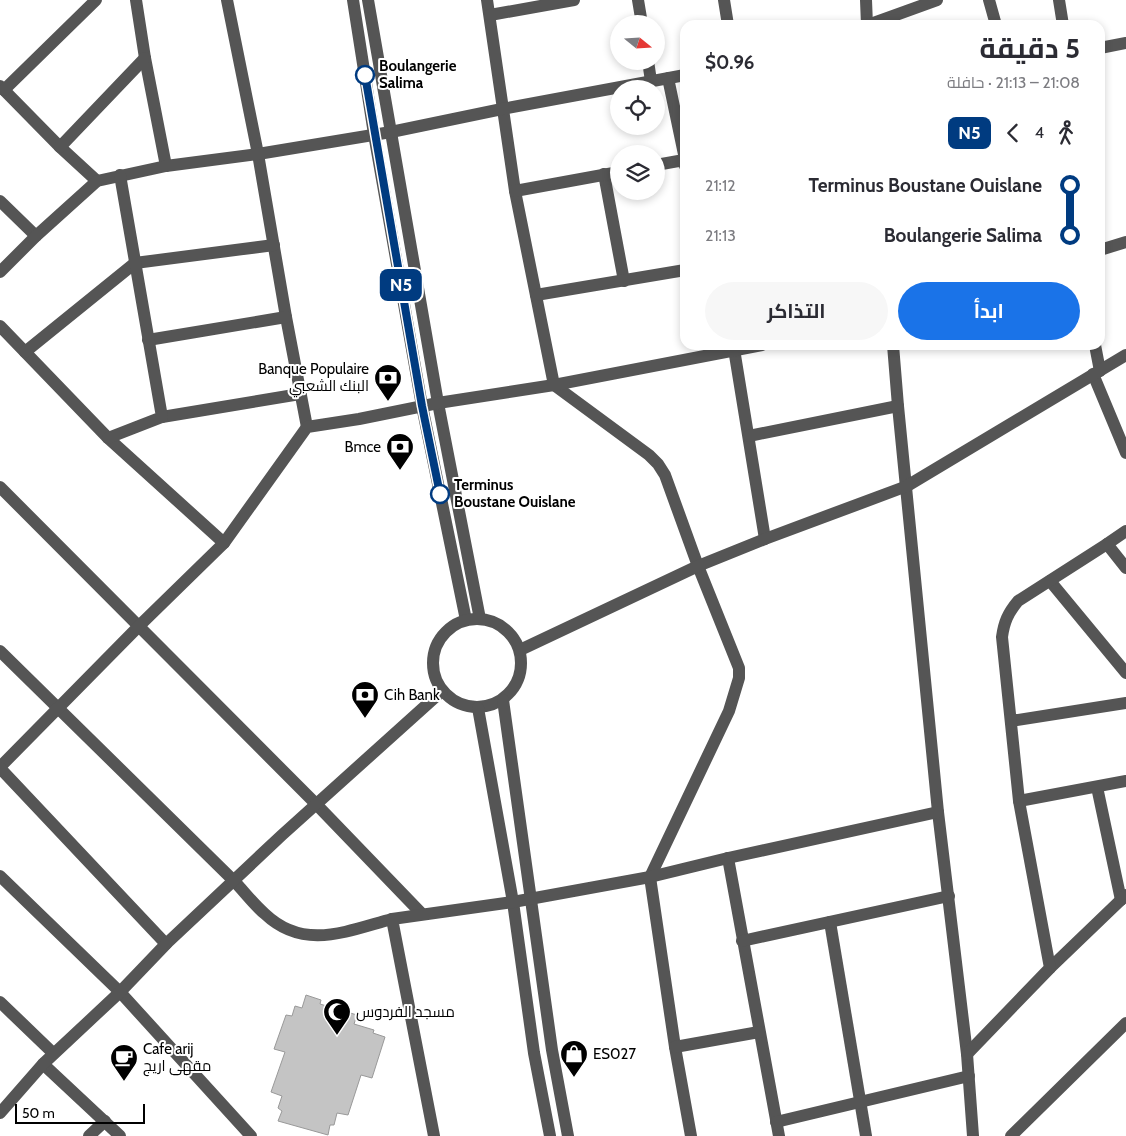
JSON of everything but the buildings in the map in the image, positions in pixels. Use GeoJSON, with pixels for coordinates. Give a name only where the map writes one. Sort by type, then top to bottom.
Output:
{"type":"FeatureCollection","features":[{"type":"Feature","properties":{"kind":"street"},"geometry":{"type":"LineString","coordinates":[[96,0],[2,88],[60,147],[97,181]]}},
{"type":"Feature","properties":{"kind":"street"},"geometry":{"type":"LineString","coordinates":[[136,0],[166,166]]}},
{"type":"Feature","properties":{"kind":"street"},"geometry":{"type":"LineString","coordinates":[[227,0],[258,154],[307,427]]}},
{"type":"Feature","properties":{"kind":"street"},"geometry":{"type":"LineString","coordinates":[[353,0],[374,134],[422,406],[466,620]]}},
{"type":"Feature","properties":{"kind":"street"},"geometry":{"type":"LineString","coordinates":[[368,0],[438,403],[480,619]]}},
{"type":"Feature","properties":{"kind":"street"},"geometry":{"type":"LineString","coordinates":[[487,0],[515,191],[554,385],[650,455],[658,464],[664,475],[739,668],[739,678],[729,711],[650,877],[691,1136]]}},
{"type":"Feature","properties":{"kind":"street"},"geometry":{"type":"LineString","coordinates":[[490,15],[574,0]]}},
{"type":"Feature","properties":{"kind":"street"},"geometry":{"type":"LineString","coordinates":[[638,0],[640,15]]}},
{"type":"Feature","properties":{"kind":"street"},"geometry":{"type":"LineString","coordinates":[[724,0],[727,20]]}},
{"type":"Feature","properties":{"kind":"street"},"geometry":{"type":"LineString","coordinates":[[866,0],[867,20]]}},
{"type":"Feature","properties":{"kind":"street"},"geometry":{"type":"LineString","coordinates":[[891,20],[936,0]]}},
{"type":"Feature","properties":{"kind":"street"},"geometry":{"type":"LineString","coordinates":[[989,0],[995,20]]}},
{"type":"Feature","properties":{"kind":"street"},"geometry":{"type":"LineString","coordinates":[[1059,0],[1062,20]]}},
{"type":"Feature","properties":{"kind":"street"},"geometry":{"type":"LineString","coordinates":[[1105,47],[1126,43]]}},
{"type":"Feature","properties":{"kind":"street"},"geometry":{"type":"LineString","coordinates":[[60,147],[145,58]]}},
{"type":"Feature","properties":{"kind":"street"},"geometry":{"type":"LineString","coordinates":[[649,70],[651,80],[680,76]]}},
{"type":"Feature","properties":{"kind":"street"},"geometry":{"type":"LineString","coordinates":[[668,78],[680,137]]}},
{"type":"Feature","properties":{"kind":"street"},"geometry":{"type":"LineString","coordinates":[[0,272],[36,236],[97,181],[166,166],[258,154],[391,132],[502,108],[610,88]]}},
{"type":"Feature","properties":{"kind":"street"},"geometry":{"type":"LineString","coordinates":[[665,164],[680,163]]}},
{"type":"Feature","properties":{"kind":"street"},"geometry":{"type":"LineString","coordinates":[[515,191],[610,173]]}},
{"type":"Feature","properties":{"kind":"street"},"geometry":{"type":"LineString","coordinates":[[604,174],[624,280]]}},
{"type":"Feature","properties":{"kind":"street"},"geometry":{"type":"LineString","coordinates":[[120,175],[162,418]]}},
{"type":"Feature","properties":{"kind":"street"},"geometry":{"type":"LineString","coordinates":[[0,201],[36,236]]}},
{"type":"Feature","properties":{"kind":"street"},"geometry":{"type":"LineString","coordinates":[[1105,248],[1126,242]]}},
{"type":"Feature","properties":{"kind":"street"},"geometry":{"type":"LineString","coordinates":[[25,352],[135,263],[274,245]]}},
{"type":"Feature","properties":{"kind":"street"},"geometry":{"type":"LineString","coordinates":[[536,295],[680,271]]}},
{"type":"Feature","properties":{"kind":"street"},"geometry":{"type":"LineString","coordinates":[[148,340],[286,317]]}},
{"type":"Feature","properties":{"kind":"street"},"geometry":{"type":"LineString","coordinates":[[0,326],[108,438],[224,543]]}},
{"type":"Feature","properties":{"kind":"street"},"geometry":{"type":"LineString","coordinates":[[166,944],[0,768],[139,626],[224,543],[307,427],[438,403],[554,385],[711,350]]}},
{"type":"Feature","properties":{"kind":"street"},"geometry":{"type":"LineString","coordinates":[[734,350],[765,539]]}},
{"type":"Feature","properties":{"kind":"street"},"geometry":{"type":"LineString","coordinates":[[893,350],[938,812],[967,1054],[973,1136]]}},
{"type":"Feature","properties":{"kind":"street"},"geometry":{"type":"LineString","coordinates":[[1095,350],[1096,372],[1126,453]]}},
{"type":"Feature","properties":{"kind":"street"},"geometry":{"type":"LineString","coordinates":[[520,650],[698,566],[907,486],[1126,355]]}},
{"type":"Feature","properties":{"kind":"street"},"geometry":{"type":"LineString","coordinates":[[108,438],[162,418],[300,394]]}},
{"type":"Feature","properties":{"kind":"street"},"geometry":{"type":"LineString","coordinates":[[749,436],[898,406]]}},
{"type":"Feature","properties":{"kind":"street"},"geometry":{"type":"LineString","coordinates":[[0,487],[316,804],[422,914]]}},
{"type":"Feature","properties":{"kind":"street"},"geometry":{"type":"LineString","coordinates":[[1050,968],[1018,801],[1002,638],[1004,623],[1018,601],[1126,531]]}},
{"type":"Feature","properties":{"kind":"street"},"geometry":{"type":"LineString","coordinates":[[1107,544],[1126,568]]}},
{"type":"Feature","properties":{"kind":"street"},"geometry":{"type":"LineString","coordinates":[[1050,581],[1126,673]]}},
{"type":"Feature","properties":{"kind":"street"},"geometry":{"type":"LineString","coordinates":[[480,619],[493,621],[505,628],[514,638],[520,650],[522,664],[520,677],[514,690],[503,700],[491,706],[478,708],[464,706],[452,700],[442,691],[435,678],[433,664],[435,649],[442,636],[453,626],[466,620],[480,619]]}},
{"type":"Feature","properties":{"kind":"street"},"geometry":{"type":"LineString","coordinates":[[0,651],[233,880],[265,915],[296,934],[323,936],[392,919],[513,902],[650,877],[938,812]]}},
{"type":"Feature","properties":{"kind":"street"},"geometry":{"type":"LineString","coordinates":[[0,1113],[53,1053],[120,992],[166,944],[233,880],[442,691]]}},
{"type":"Feature","properties":{"kind":"street"},"geometry":{"type":"LineString","coordinates":[[503,700],[552,1050],[568,1136]]}},
{"type":"Feature","properties":{"kind":"street"},"geometry":{"type":"LineString","coordinates":[[1011,721],[1126,703]]}},
{"type":"Feature","properties":{"kind":"street"},"geometry":{"type":"LineString","coordinates":[[478,708],[513,902],[534,1053],[550,1136]]}},
{"type":"Feature","properties":{"kind":"street"},"geometry":{"type":"LineString","coordinates":[[1018,801],[1126,781]]}},
{"type":"Feature","properties":{"kind":"street"},"geometry":{"type":"LineString","coordinates":[[967,1054],[1050,968],[1123,897],[1097,786]]}},
{"type":"Feature","properties":{"kind":"street"},"geometry":{"type":"LineString","coordinates":[[728,858],[778,1136]]}},
{"type":"Feature","properties":{"kind":"street"},"geometry":{"type":"LineString","coordinates":[[0,876],[120,992],[251,1136]]}},
{"type":"Feature","properties":{"kind":"street"},"geometry":{"type":"LineString","coordinates":[[742,941],[949,896]]}},
{"type":"Feature","properties":{"kind":"street"},"geometry":{"type":"LineString","coordinates":[[392,919],[434,1136]]}},
{"type":"Feature","properties":{"kind":"street"},"geometry":{"type":"LineString","coordinates":[[830,922],[866,1136]]}},
{"type":"Feature","properties":{"kind":"street"},"geometry":{"type":"LineString","coordinates":[[0,1002],[53,1053]]}},
{"type":"Feature","properties":{"kind":"street"},"geometry":{"type":"LineString","coordinates":[[1012,1136],[1126,1023]]}},
{"type":"Feature","properties":{"kind":"street"},"geometry":{"type":"LineString","coordinates":[[676,1047],[759,1032]]}},
{"type":"Feature","properties":{"kind":"street"},"geometry":{"type":"LineString","coordinates":[[43,1064],[120,1136]]}},
{"type":"Feature","properties":{"kind":"street"},"geometry":{"type":"LineString","coordinates":[[776,1122],[969,1076]]}},
{"type":"Feature","properties":{"kind":"street"},"geometry":{"type":"LineString","coordinates":[[90,1136],[104,1121]]}},
{"type":"Feature","properties":{"kind":"bus line","name":"N5"},"geometry":{"type":"LineString","coordinates":[[365,75],[422,406],[440,494]]}},
{"type":"Feature","properties":{"kind":"place","name":"Boulangerie Salima"},"geometry":{"type":"Point","coordinates":[365,75]}},
{"type":"Feature","properties":{"kind":"place","name":"Banque Populaire البنك الشعبي"},"geometry":{"type":"Point","coordinates":[388,402]}},
{"type":"Feature","properties":{"kind":"place","name":"Bmce"},"geometry":{"type":"Point","coordinates":[400,471]}},
{"type":"Feature","properties":{"kind":"place","name":"Terminus Boustane Ouislane"},"geometry":{"type":"Point","coordinates":[440,494]}},
{"type":"Feature","properties":{"kind":"place","name":"Cih Bank"},"geometry":{"type":"Point","coordinates":[365,719]}},
{"type":"Feature","properties":{"kind":"place","name":"مسجد الفردوس"},"geometry":{"type":"Point","coordinates":[337,1036]}},
{"type":"Feature","properties":{"kind":"place","name":"ES027"},"geometry":{"type":"Point","coordinates":[574,1078]}},
{"type":"Feature","properties":{"kind":"place","name":"Cafe arij مقهى اريج"},"geometry":{"type":"Point","coordinates":[124,1082]}}]}
